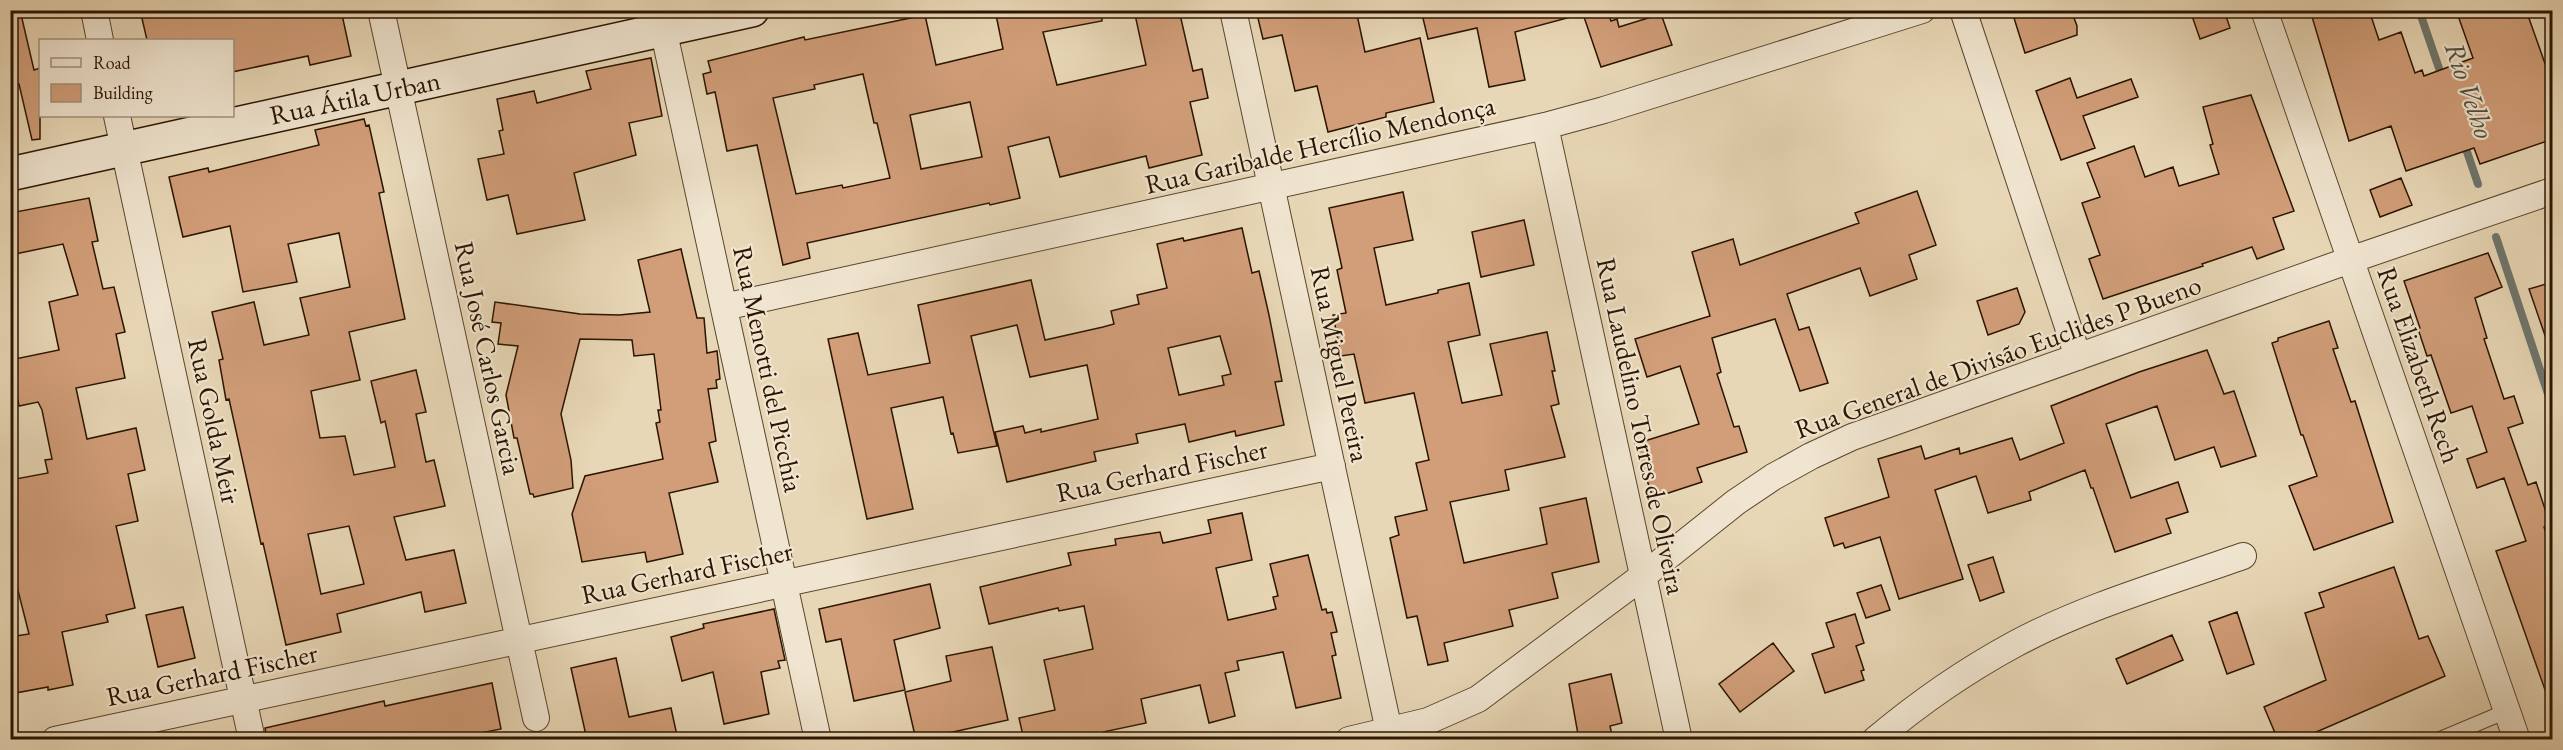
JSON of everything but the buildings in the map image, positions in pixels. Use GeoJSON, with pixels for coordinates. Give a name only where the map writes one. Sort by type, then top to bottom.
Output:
{"type":"FeatureCollection","features":[{"type":"Feature","properties":{"kind":"street"},"geometry":{"type":"LineString","coordinates":[[94,10],[100,39]]}},
{"type":"Feature","properties":{"kind":"street","name":"Rua José Carlos Garcia"},"geometry":{"type":"LineString","coordinates":[[381,10],[536,718]]}},
{"type":"Feature","properties":{"kind":"street","name":"Rua Átila Urban"},"geometry":{"type":"LineString","coordinates":[[10,174],[398,89],[662,20],[752,10]]}},
{"type":"Feature","properties":{"kind":"street","name":"Rua Miguel Pereira"},"geometry":{"type":"LineString","coordinates":[[1233,10],[1389,731]]}},
{"type":"Feature","properties":{"kind":"street","name":"Rua Garibalde Hercílio Mendonça"},"geometry":{"type":"LineString","coordinates":[[724,307],[1545,126],[1604,110],[1922,10]]}},
{"type":"Feature","properties":{"kind":"street"},"geometry":{"type":"LineString","coordinates":[[1963,10],[2078,357]]}},
{"type":"Feature","properties":{"kind":"street","name":"Rua Elizabeth Rech"},"geometry":{"type":"LineString","coordinates":[[2264,10],[2517,740]]}},
{"type":"Feature","properties":{"kind":"street","name":"Rua Menotti del Picchia"},"geometry":{"type":"LineString","coordinates":[[662,20],[818,740]]}},
{"type":"Feature","properties":{"kind":"street","name":"Rua Golda Meir"},"geometry":{"type":"LineString","coordinates":[[117,117],[252,740]]}},
{"type":"Feature","properties":{"kind":"street","name":"Rua Laudelino Torres de Oliveira"},"geometry":{"type":"LineString","coordinates":[[1545,126],[1679,740]]}},
{"type":"Feature","properties":{"kind":"street","name":"Rua General de Divisão Euclides P Bueno"},"geometry":{"type":"LineString","coordinates":[[1349,740],[1428,721],[1478,699],[1643,576],[1736,502],[1773,477],[1852,437],[2350,260],[2553,191]]}},
{"type":"Feature","properties":{"kind":"street","name":"Rua Gerhard Fischer"},"geometry":{"type":"LineString","coordinates":[[55,740],[1332,466]]}},
{"type":"Feature","properties":{"kind":"street"},"geometry":{"type":"LineString","coordinates":[[1875,740],[1947,684],[2017,643],[2121,600],[2242,556]]}},
{"type":"Feature","properties":{"kind":"lane"},"geometry":{"type":"LineString","coordinates":[[2438,740],[2507,711]]}},
{"type":"Feature","properties":{"kind":"waterway","name":"Rio Velho"},"geometry":{"type":"LineString","coordinates":[[2419,10],[2443,80]]}},
{"type":"Feature","properties":{"kind":"waterway","name":"Rio Velho"},"geometry":{"type":"LineString","coordinates":[[2464,143],[2478,184]]}},
{"type":"Feature","properties":{"kind":"waterway","name":"Rio Velho"},"geometry":{"type":"LineString","coordinates":[[2496,237],[2552,406]]}}]}
